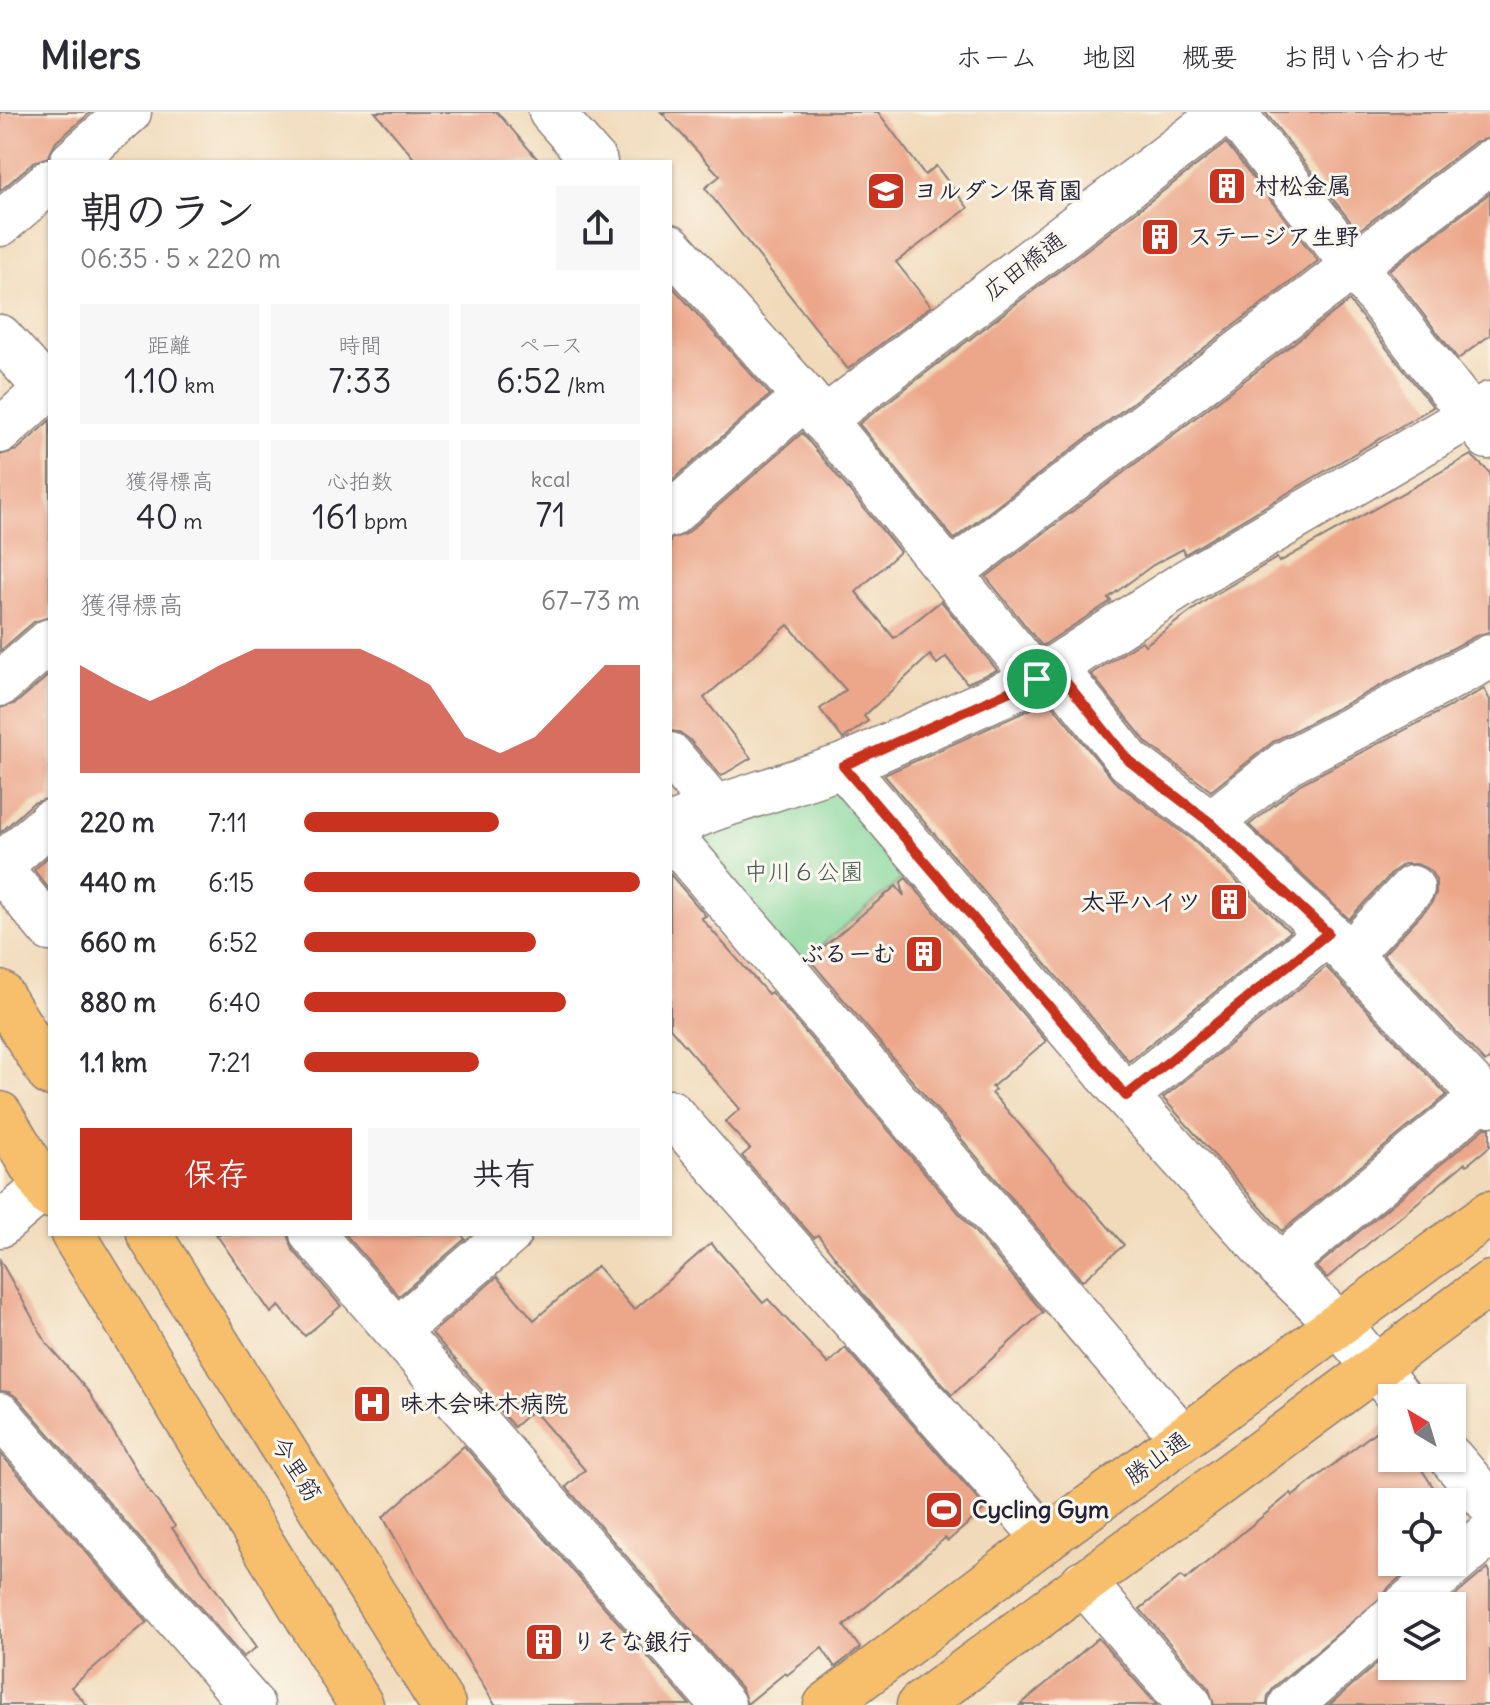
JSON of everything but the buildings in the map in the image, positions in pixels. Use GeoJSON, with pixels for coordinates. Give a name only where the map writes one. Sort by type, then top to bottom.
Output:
{"type":"FeatureCollection","features":[{"type":"Feature","properties":{"kind":"main road"},"geometry":{"type":"LineString","coordinates":[[0,993],[48,1071]]}},
{"type":"Feature","properties":{"kind":"main road"},"geometry":{"type":"LineString","coordinates":[[0,1114],[47,1191]]}},
{"type":"Feature","properties":{"kind":"main road","name":"勝山通"},"geometry":{"type":"LineString","coordinates":[[826,1705],[1046,1539],[1490,1213]]}},
{"type":"Feature","properties":{"kind":"main road"},"geometry":{"type":"LineString","coordinates":[[74,1236],[361,1705]]}},
{"type":"Feature","properties":{"kind":"main road","name":"今里筋"},"geometry":{"type":"LineString","coordinates":[[150,1236],[443,1705]]}},
{"type":"Feature","properties":{"kind":"main road"},"geometry":{"type":"LineString","coordinates":[[1387,1384],[1490,1283]]}},
{"type":"Feature","properties":{"kind":"main road"},"geometry":{"type":"LineString","coordinates":[[919,1705],[1083,1582],[1378,1390]]}},
{"type":"Feature","properties":{"kind":"street"},"geometry":{"type":"LineString","coordinates":[[74,160],[128,112]]}},
{"type":"Feature","properties":{"kind":"street"},"geometry":{"type":"LineString","coordinates":[[551,112],[593,160]]}},
{"type":"Feature","properties":{"kind":"street","name":"広田橋通"},"geometry":{"type":"LineString","coordinates":[[672,514],[1225,112]]}},
{"type":"Feature","properties":{"kind":"street"},"geometry":{"type":"LineString","coordinates":[[672,825],[843,766],[1046,673],[1191,579],[1484,419],[1353,267],[1233,112]]}},
{"type":"Feature","properties":{"kind":"street"},"geometry":{"type":"LineString","coordinates":[[950,573],[1490,162]]}},
{"type":"Feature","properties":{"kind":"street"},"geometry":{"type":"LineString","coordinates":[[0,224],[48,183]]}},
{"type":"Feature","properties":{"kind":"street"},"geometry":{"type":"LineString","coordinates":[[672,248],[814,408],[950,573],[1129,761],[1211,823],[1339,943],[1487,1101],[1279,1266]]}},
{"type":"Feature","properties":{"kind":"street"},"geometry":{"type":"LineString","coordinates":[[0,337],[48,391],[0,431]]}},
{"type":"Feature","properties":{"kind":"street"},"geometry":{"type":"LineString","coordinates":[[0,684],[48,643]]}},
{"type":"Feature","properties":{"kind":"street"},"geometry":{"type":"LineString","coordinates":[[1211,823],[1286,763],[1490,657]]}},
{"type":"Feature","properties":{"kind":"street"},"geometry":{"type":"LineString","coordinates":[[672,757],[715,808]]}},
{"type":"Feature","properties":{"kind":"street"},"geometry":{"type":"LineString","coordinates":[[843,766],[1126,1096],[1279,1266],[1340,1325],[1387,1384]]}},
{"type":"Feature","properties":{"kind":"street"},"geometry":{"type":"LineString","coordinates":[[48,824],[0,867],[48,927]]}},
{"type":"Feature","properties":{"kind":"street"},"geometry":{"type":"LineString","coordinates":[[672,837],[1183,1438]]}},
{"type":"Feature","properties":{"kind":"street"},"geometry":{"type":"LineString","coordinates":[[1126,1096],[1412,888]]}},
{"type":"Feature","properties":{"kind":"street"},"geometry":{"type":"LineString","coordinates":[[672,1114],[1046,1539]]}},
{"type":"Feature","properties":{"kind":"street"},"geometry":{"type":"LineString","coordinates":[[0,1225],[47,1191]]}},
{"type":"Feature","properties":{"kind":"street"},"geometry":{"type":"LineString","coordinates":[[314,1236],[723,1705]]}},
{"type":"Feature","properties":{"kind":"street"},"geometry":{"type":"LineString","coordinates":[[397,1330],[507,1236]]}},
{"type":"Feature","properties":{"kind":"street"},"geometry":{"type":"LineString","coordinates":[[0,1415],[252,1705]]}},
{"type":"Feature","properties":{"kind":"street"},"geometry":{"type":"LineString","coordinates":[[1463,1472],[1490,1504]]}},
{"type":"Feature","properties":{"kind":"street"},"geometry":{"type":"LineString","coordinates":[[1421,1592],[1490,1533]]}},
{"type":"Feature","properties":{"kind":"street"},"geometry":{"type":"LineString","coordinates":[[1083,1582],[1190,1705]]}},
{"type":"Feature","properties":{"kind":"street"},"geometry":{"type":"LineString","coordinates":[[1291,1705],[1378,1630]]}},
{"type":"Feature","properties":{"kind":"green space","name":"中川６公園"},"geometry":{"type":"Polygon","coordinates":[[[842,784],[912,871],[794,968],[691,840],[842,784]]]}},
{"type":"Feature","properties":{"kind":"place","name":"村松金属"},"geometry":{"type":"Point","coordinates":[1227,186]}},
{"type":"Feature","properties":{"kind":"place","name":"ヨルダン保育園"},"geometry":{"type":"Point","coordinates":[886,191]}},
{"type":"Feature","properties":{"kind":"place","name":"ステージア生野"},"geometry":{"type":"Point","coordinates":[1160,237]}},
{"type":"Feature","properties":{"kind":"place","name":"太平ハイツ"},"geometry":{"type":"Point","coordinates":[1229,902]}},
{"type":"Feature","properties":{"kind":"place","name":"ぶるーむ"},"geometry":{"type":"Point","coordinates":[924,954]}},
{"type":"Feature","properties":{"kind":"place","name":"味木会味木病院"},"geometry":{"type":"Point","coordinates":[372,1404]}},
{"type":"Feature","properties":{"kind":"place","name":"Cycling Gym"},"geometry":{"type":"Point","coordinates":[944,1510]}},
{"type":"Feature","properties":{"kind":"place","name":"りそな銀行"},"geometry":{"type":"Point","coordinates":[544,1642]}},
{"type":"Feature","properties":{"kind":"route"},"geometry":{"type":"LineString","coordinates":[[1055,668],[1129,761],[1211,823],[1328,933],[1126,1096],[843,766],[1037,679],[1055,668]]}}]}
